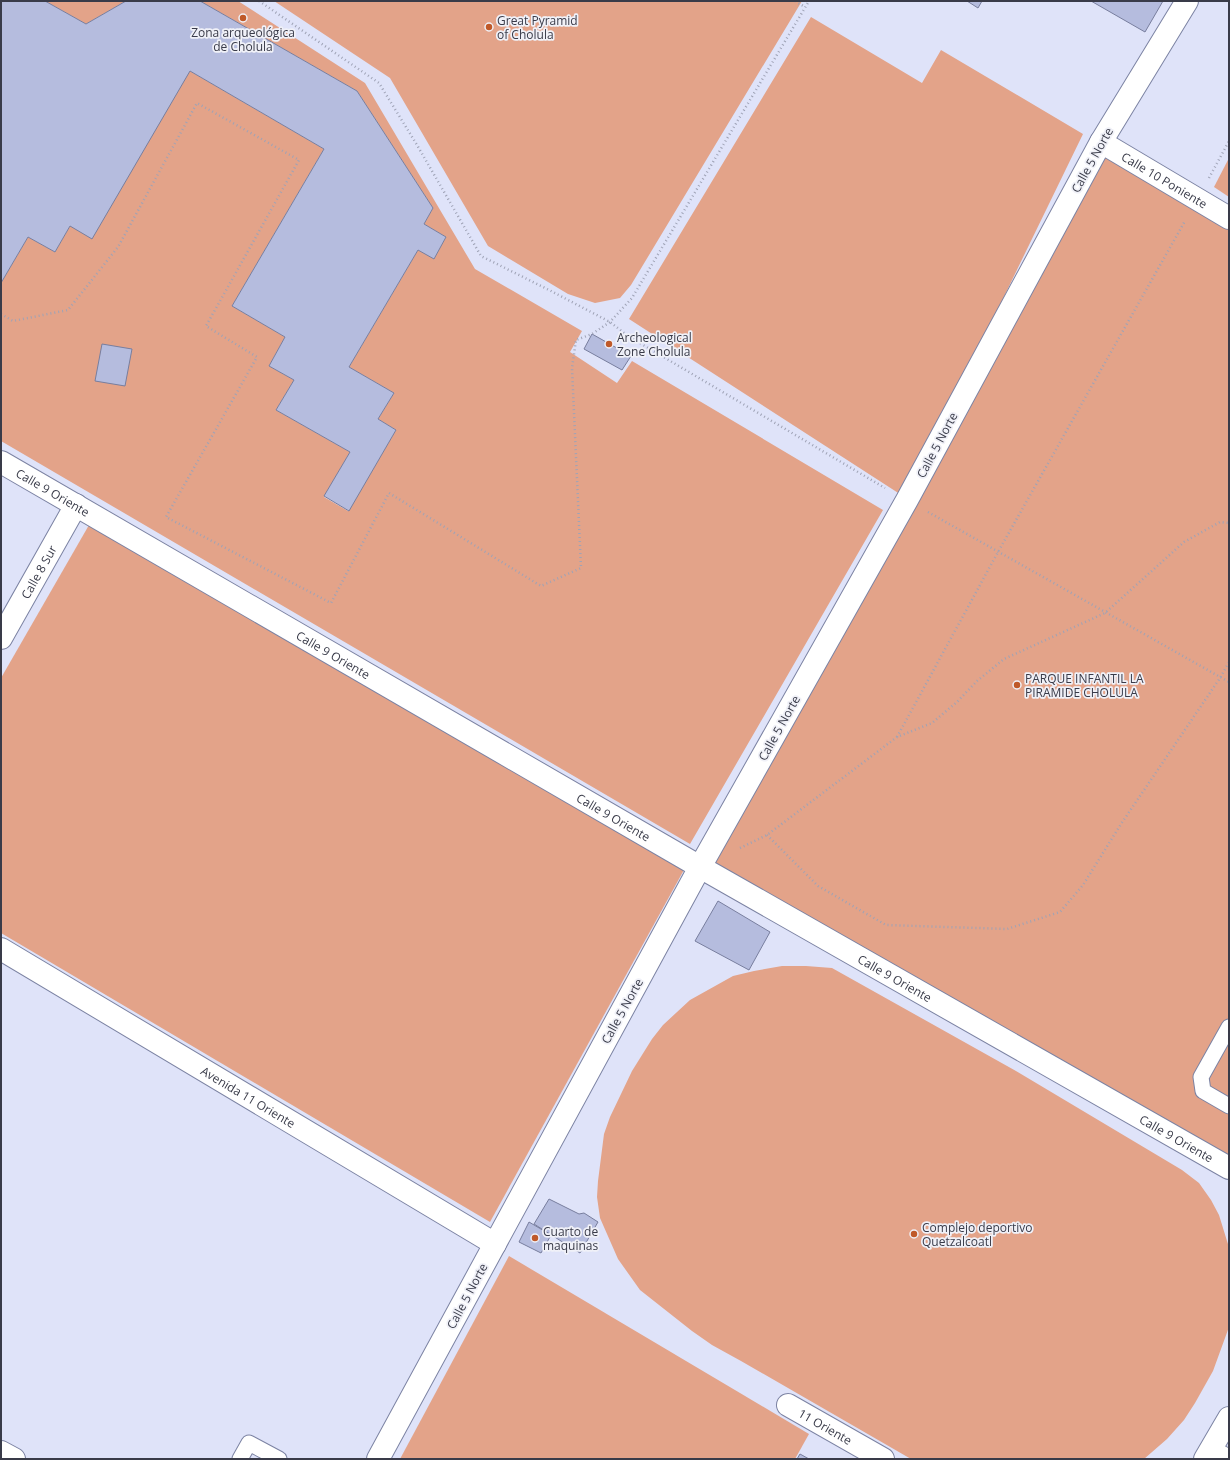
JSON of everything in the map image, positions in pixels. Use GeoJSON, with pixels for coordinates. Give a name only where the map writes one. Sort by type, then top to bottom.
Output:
{"type":"FeatureCollection","features":[{"type":"Feature","properties":{"kind":"street","name":"Calle 5 Norte"},"geometry":{"type":"LineString","coordinates":[[378,1459],[700,867],[907,500],[1101,142],[1187,1]]}},
{"type":"Feature","properties":{"kind":"street","name":"Calle 10 Poniente"},"geometry":{"type":"LineString","coordinates":[[1101,142],[1229,218]]}},
{"type":"Feature","properties":{"kind":"street","name":"Calle 9 Oriente"},"geometry":{"type":"LineString","coordinates":[[1,462],[700,867],[1229,1168]]}},
{"type":"Feature","properties":{"kind":"street","name":"Calle 8 Sur"},"geometry":{"type":"LineString","coordinates":[[1,638],[76,505]]}},
{"type":"Feature","properties":{"kind":"street","name":"Avenida 11 Oriente"},"geometry":{"type":"LineString","coordinates":[[1,949],[495,1244]]}},
{"type":"Feature","properties":{"kind":"street","name":"11 Oriente"},"geometry":{"type":"LineString","coordinates":[[788,1405],[883,1459]]}},
{"type":"Feature","properties":{"kind":"street"},"geometry":{"type":"LineString","coordinates":[[1215,1455],[1229,1418]]}},
{"type":"Feature","properties":{"kind":"street"},"geometry":{"type":"LineString","coordinates":[[1,1452],[14,1459]]}},
{"type":"Feature","properties":{"kind":"lane"},"geometry":{"type":"LineString","coordinates":[[1229,1027],[1201,1077],[1203,1091],[1229,1106]]}},
{"type":"Feature","properties":{"kind":"lane"},"geometry":{"type":"LineString","coordinates":[[240,1459],[249,1443],[279,1459]]}},
{"type":"Feature","properties":{"kind":"path"},"geometry":{"type":"LineString","coordinates":[[259,1],[379,83],[417,145],[481,256],[610,322],[628,336]]}},
{"type":"Feature","properties":{"kind":"path"},"geometry":{"type":"LineString","coordinates":[[796,1],[805,7]]}},
{"type":"Feature","properties":{"kind":"path"},"geometry":{"type":"LineString","coordinates":[[1,314],[13,321],[68,310],[118,247],[197,103],[300,160],[206,326],[256,357],[166,516],[331,603],[389,493],[541,586],[580,568],[572,368],[576,340],[592,334],[610,322],[632,298],[809,1]]}},
{"type":"Feature","properties":{"kind":"path"},"geometry":{"type":"LineString","coordinates":[[897,737],[998,552],[1229,141]]}},
{"type":"Feature","properties":{"kind":"path"},"geometry":{"type":"LineString","coordinates":[[1229,523],[1220,522],[1184,542],[1105,613],[1004,659],[977,681],[957,702],[932,723],[897,737],[767,835],[818,886],[886,925],[934,928],[1007,929],[1060,912],[1083,885],[1121,824],[1220,678],[1229,662]]}},
{"type":"Feature","properties":{"kind":"shaded area"},"geometry":{"type":"Polygon","coordinates":[[[45,1],[126,1],[86,24],[45,1]]]}},
{"type":"Feature","properties":{"kind":"shaded area"},"geometry":{"type":"Polygon","coordinates":[[[200,1],[238,1],[365,83],[475,269],[582,331],[570,352],[617,383],[632,361],[883,510],[690,844],[1,441],[1,283],[28,237],[55,252],[70,226],[190,71],[324,149],[232,306],[285,337],[269,366],[294,380],[276,410],[350,452],[324,497],[348,511],[396,430],[378,419],[394,393],[349,367],[418,250],[434,258],[446,237],[424,224],[433,208],[357,91],[200,1]]]}},
{"type":"Feature","properties":{"kind":"shaded area"},"geometry":{"type":"Polygon","coordinates":[[[274,1],[802,1],[631,285],[620,298],[595,303],[568,294],[488,246],[390,78],[274,1]]]}},
{"type":"Feature","properties":{"kind":"shaded area"},"geometry":{"type":"Polygon","coordinates":[[[811,17],[922,83],[941,50],[1083,134],[906,498],[629,319],[811,17]]]}},
{"type":"Feature","properties":{"kind":"shaded area","name":"PARQUE INFANTIL LA PIRAMIDE CHOLULA"},"geometry":{"type":"Polygon","coordinates":[[[1105,150],[1229,225],[1229,1164],[704,866],[1105,150]]]}},
{"type":"Feature","properties":{"kind":"shaded area"},"geometry":{"type":"Polygon","coordinates":[[[1229,158],[1229,197],[1214,187],[1229,158]]]}},
{"type":"Feature","properties":{"kind":"shaded area"},"geometry":{"type":"Polygon","coordinates":[[[89,525],[685,868],[490,1222],[1,933],[1,678],[89,525]]]}},
{"type":"Feature","properties":{"kind":"shaded area","name":"Complejo deportivo Quetzalcoatl"},"geometry":{"type":"Polygon","coordinates":[[[782,966],[832,968],[1016,1071],[1182,1170],[1199,1183],[1219,1215],[1229,1247],[1229,1327],[1213,1371],[1195,1403],[1184,1420],[1167,1439],[1144,1459],[911,1459],[712,1345],[640,1290],[618,1259],[600,1218],[597,1197],[598,1181],[604,1134],[610,1117],[632,1071],[652,1039],[663,1025],[690,1000],[733,976],[782,966]]]}},
{"type":"Feature","properties":{"kind":"shaded area"},"geometry":{"type":"Polygon","coordinates":[[[509,1256],[809,1434],[795,1459],[400,1459],[509,1256]]]}},
{"type":"Feature","properties":{"kind":"building"},"geometry":{"type":"Polygon","coordinates":[[[1,1],[45,1],[86,24],[126,1],[200,1],[357,91],[433,208],[424,224],[446,237],[434,259],[418,250],[349,367],[394,393],[378,419],[396,430],[349,511],[324,496],[350,452],[276,410],[294,380],[269,366],[285,337],[232,306],[324,149],[190,71],[92,239],[70,226],[55,252],[28,237],[1,283],[1,1]]]}},
{"type":"Feature","properties":{"kind":"building"},"geometry":{"type":"Polygon","coordinates":[[[967,1],[982,1],[978,8],[967,1]]]}},
{"type":"Feature","properties":{"kind":"building"},"geometry":{"type":"Polygon","coordinates":[[[1091,1],[1163,1],[1145,32],[1091,1]]]}},
{"type":"Feature","properties":{"kind":"building"},"geometry":{"type":"Polygon","coordinates":[[[592,334],[631,356],[622,370],[584,349],[592,334]]]}},
{"type":"Feature","properties":{"kind":"building"},"geometry":{"type":"Polygon","coordinates":[[[102,344],[132,349],[125,386],[95,381],[102,344]]]}},
{"type":"Feature","properties":{"kind":"building"},"geometry":{"type":"Polygon","coordinates":[[[718,901],[770,932],[749,970],[695,941],[718,901]]]}},
{"type":"Feature","properties":{"kind":"building"},"geometry":{"type":"Polygon","coordinates":[[[549,1199],[579,1214],[584,1213],[598,1222],[580,1253],[534,1224],[549,1199]]]}},
{"type":"Feature","properties":{"kind":"building","name":"Cuarto de maquinas"},"geometry":{"type":"Polygon","coordinates":[[[529,1222],[551,1235],[541,1253],[519,1242],[529,1222]]]}},
{"type":"Feature","properties":{"kind":"building"},"geometry":{"type":"Polygon","coordinates":[[[800,1454],[809,1459],[797,1459],[800,1454]]]}},
{"type":"Feature","properties":{"kind":"place","name":"Zona arqueológica de Cholula"},"geometry":{"type":"Point","coordinates":[243,18]}},
{"type":"Feature","properties":{"kind":"place","name":"Great Pyramid of Cholula"},"geometry":{"type":"Point","coordinates":[489,27]}},
{"type":"Feature","properties":{"kind":"place","name":"Archeological Zone Cholula"},"geometry":{"type":"Point","coordinates":[609,344]}},
{"type":"Feature","properties":{"kind":"place","name":"PARQUE INFANTIL LA PIRAMIDE CHOLULA"},"geometry":{"type":"Point","coordinates":[1017,685]}},
{"type":"Feature","properties":{"kind":"place","name":"Complejo deportivo Quetzalcoatl"},"geometry":{"type":"Point","coordinates":[914,1234]}},
{"type":"Feature","properties":{"kind":"place","name":"Cuarto de maquinas"},"geometry":{"type":"Point","coordinates":[535,1238]}}]}
